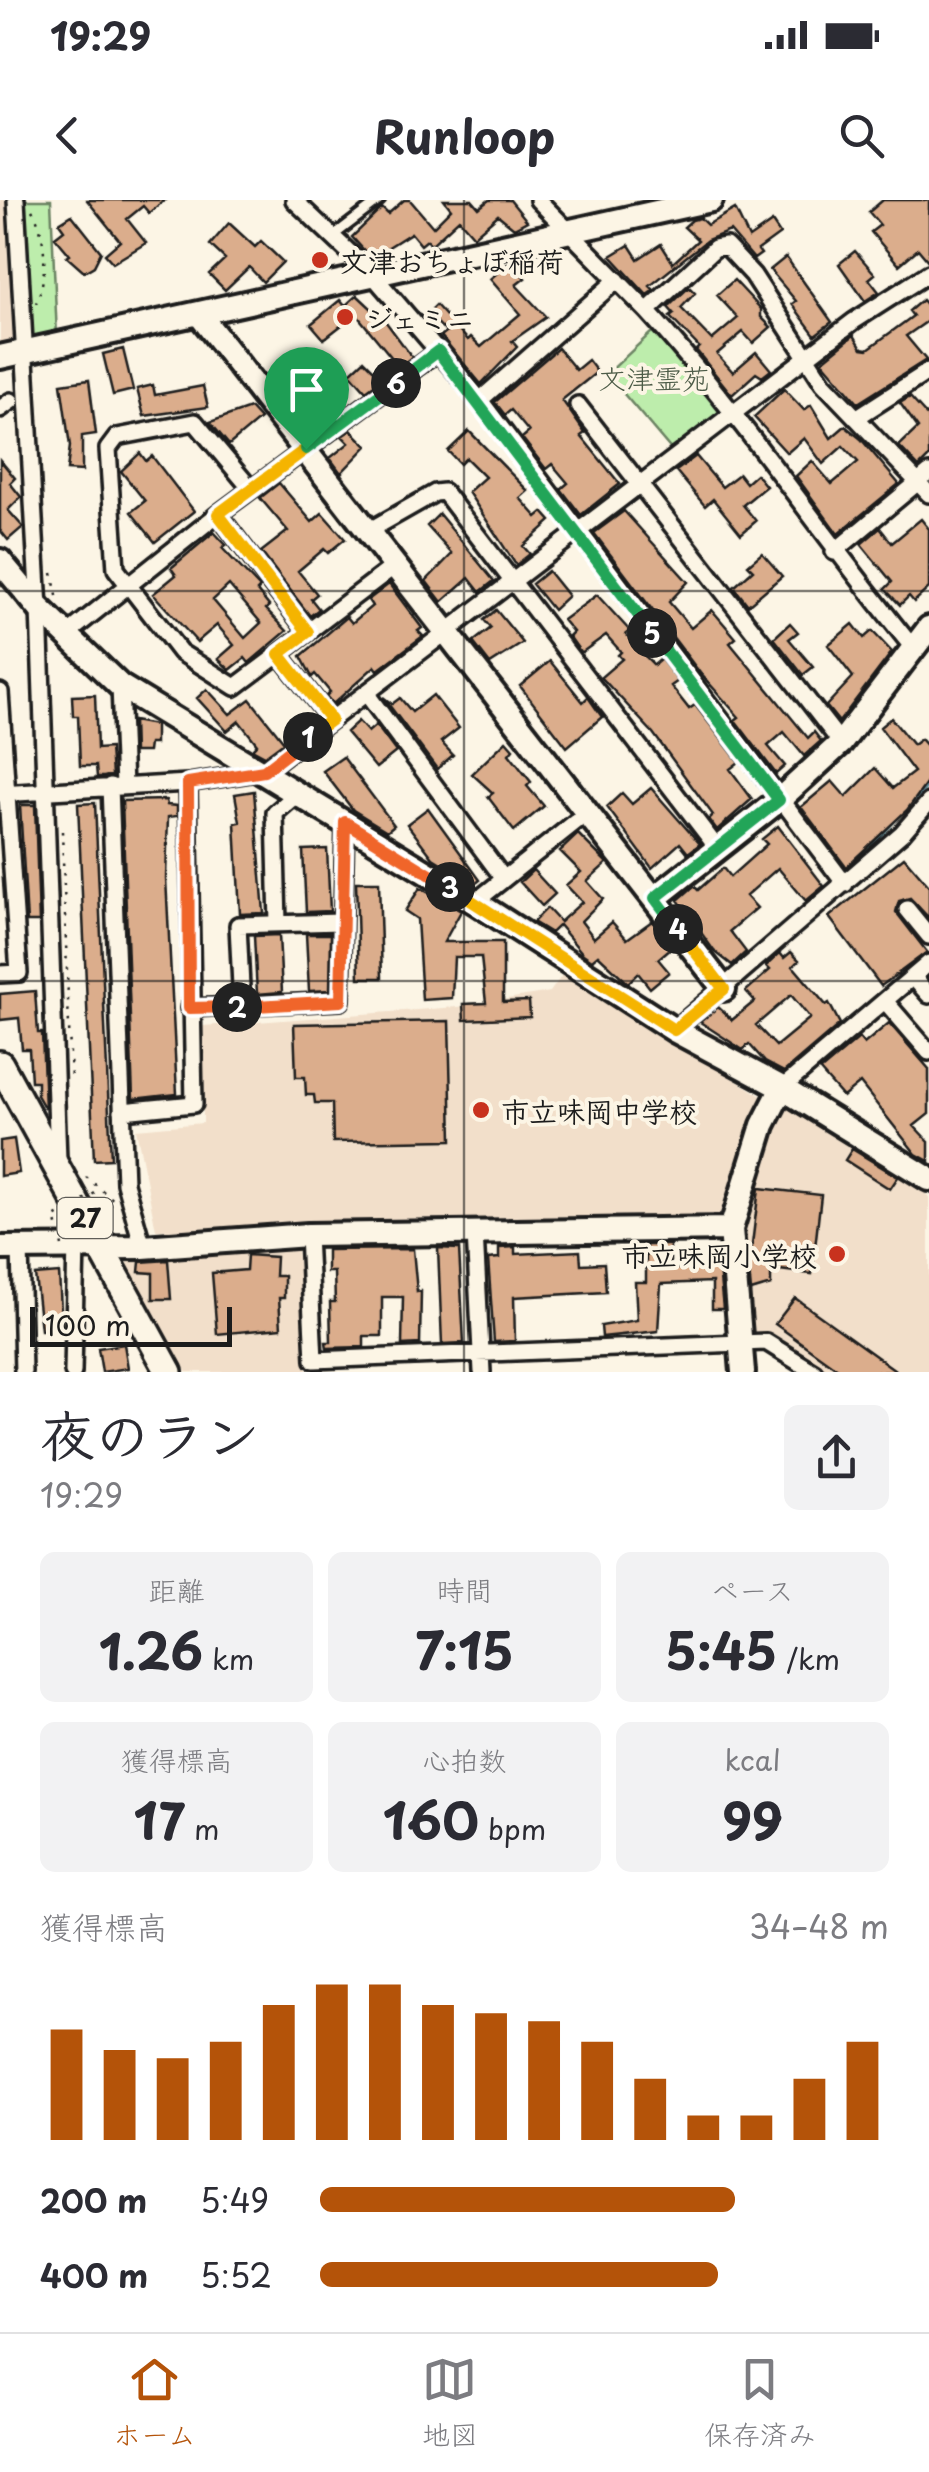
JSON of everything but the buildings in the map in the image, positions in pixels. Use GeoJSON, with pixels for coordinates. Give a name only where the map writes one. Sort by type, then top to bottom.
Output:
{"type":"FeatureCollection","features":[{"type":"Feature","properties":{"kind":"main road","name":"27"},"geometry":{"type":"LineString","coordinates":[[0,1064],[58,1167],[79,1246],[169,1372]]}},
{"type":"Feature","properties":{"kind":"street"},"geometry":{"type":"LineString","coordinates":[[16,200],[11,355],[38,608],[58,1167]]}},
{"type":"Feature","properties":{"kind":"street"},"geometry":{"type":"LineString","coordinates":[[294,200],[372,274],[480,400],[845,884]]}},
{"type":"Feature","properties":{"kind":"street"},"geometry":{"type":"LineString","coordinates":[[538,200],[646,311],[914,648]]}},
{"type":"Feature","properties":{"kind":"street"},"geometry":{"type":"LineString","coordinates":[[11,355],[711,200]]}},
{"type":"Feature","properties":{"kind":"street"},"geometry":{"type":"LineString","coordinates":[[646,311],[715,248],[726,246],[753,275],[806,358],[856,418],[923,477],[929,494]]}},
{"type":"Feature","properties":{"kind":"street"},"geometry":{"type":"LineString","coordinates":[[4,794],[188,783],[264,771],[806,358],[927,279]]}},
{"type":"Feature","properties":{"kind":"street"},"geometry":{"type":"LineString","coordinates":[[480,400],[617,280]]}},
{"type":"Feature","properties":{"kind":"street"},"geometry":{"type":"LineString","coordinates":[[199,314],[724,989]]}},
{"type":"Feature","properties":{"kind":"street"},"geometry":{"type":"LineString","coordinates":[[66,634],[218,514],[438,351]]}},
{"type":"Feature","properties":{"kind":"street"},"geometry":{"type":"LineString","coordinates":[[856,418],[929,371]]}},
{"type":"Feature","properties":{"kind":"street"},"geometry":{"type":"LineString","coordinates":[[578,405],[840,743]]}},
{"type":"Feature","properties":{"kind":"street"},"geometry":{"type":"LineString","coordinates":[[251,489],[199,423],[116,437],[108,450],[114,564],[180,652],[230,686],[240,686],[396,564]]}},
{"type":"Feature","properties":{"kind":"street"},"geometry":{"type":"LineString","coordinates":[[834,552],[923,477]]}},
{"type":"Feature","properties":{"kind":"street"},"geometry":{"type":"LineString","coordinates":[[370,530],[435,493],[444,492],[718,849]]}},
{"type":"Feature","properties":{"kind":"street"},"geometry":{"type":"LineString","coordinates":[[218,514],[308,632]]}},
{"type":"Feature","properties":{"kind":"street"},"geometry":{"type":"LineString","coordinates":[[0,560],[38,608],[120,686],[476,902],[674,1030],[782,1088],[929,1180]]}},
{"type":"Feature","properties":{"kind":"street"},"geometry":{"type":"LineString","coordinates":[[655,898],[779,800],[840,743],[929,628]]}},
{"type":"Feature","properties":{"kind":"street"},"geometry":{"type":"LineString","coordinates":[[279,654],[331,720]]}},
{"type":"Feature","properties":{"kind":"street"},"geometry":{"type":"LineString","coordinates":[[120,686],[117,786],[122,1111],[125,1183],[142,1246]]}},
{"type":"Feature","properties":{"kind":"street"},"geometry":{"type":"LineString","coordinates":[[0,692],[19,972],[0,974]]}},
{"type":"Feature","properties":{"kind":"street"},"geometry":{"type":"LineString","coordinates":[[366,693],[504,879]]}},
{"type":"Feature","properties":{"kind":"street"},"geometry":{"type":"LineString","coordinates":[[122,1111],[194,1104],[189,1008],[188,783]]}},
{"type":"Feature","properties":{"kind":"street"},"geometry":{"type":"LineString","coordinates":[[278,924],[275,813],[298,793]]}},
{"type":"Feature","properties":{"kind":"street"},"geometry":{"type":"LineString","coordinates":[[674,1030],[845,884],[902,833],[929,802]]}},
{"type":"Feature","properties":{"kind":"street"},"geometry":{"type":"LineString","coordinates":[[476,902],[588,812]]}},
{"type":"Feature","properties":{"kind":"street"},"geometry":{"type":"LineString","coordinates":[[189,1008],[341,1001],[345,822]]}},
{"type":"Feature","properties":{"kind":"street"},"geometry":{"type":"LineString","coordinates":[[908,909],[929,936]]}},
{"type":"Feature","properties":{"kind":"street"},"geometry":{"type":"LineString","coordinates":[[242,1007],[238,924],[341,922]]}},
{"type":"Feature","properties":{"kind":"street"},"geometry":{"type":"LineString","coordinates":[[742,1372],[731,1228],[763,1125],[782,1088],[929,964]]}},
{"type":"Feature","properties":{"kind":"street"},"geometry":{"type":"LineString","coordinates":[[913,977],[929,996]]}},
{"type":"Feature","properties":{"kind":"street"},"geometry":{"type":"LineString","coordinates":[[885,1001],[929,1052]]}},
{"type":"Feature","properties":{"kind":"street"},"geometry":{"type":"LineString","coordinates":[[23,1372],[10,1248],[142,1246],[308,1234],[731,1228]]}},
{"type":"Feature","properties":{"kind":"street"},"geometry":{"type":"LineString","coordinates":[[474,1232],[482,1372]]}},
{"type":"Feature","properties":{"kind":"street"},"geometry":{"type":"LineString","coordinates":[[308,1234],[314,1360],[742,1342],[772,1343],[814,1372]]}},
{"type":"Feature","properties":{"kind":"street"},"geometry":{"type":"LineString","coordinates":[[73,1372],[79,1246]]}},
{"type":"Feature","properties":{"kind":"lane"},"geometry":{"type":"LineString","coordinates":[[333,236],[380,200]]}},
{"type":"Feature","properties":{"kind":"path"},"geometry":{"type":"LineString","coordinates":[[79,1246],[55,1218],[95,1193],[106,1208],[115,1201]]}},
{"type":"Feature","properties":{"kind":"shaded area"},"geometry":{"type":"Polygon","coordinates":[[[0,200],[10,200],[16,341],[0,345],[0,200]]]}},
{"type":"Feature","properties":{"kind":"shaded area","name":"市立味岡中学校"},"geometry":{"type":"Polygon","coordinates":[[[563,974],[763,1097],[725,1221],[156,1230],[136,1129],[203,1123],[203,1026],[457,1007],[550,992],[563,974]]]}},
{"type":"Feature","properties":{"kind":"shaded area","name":"市立味岡小学校"},"geometry":{"type":"Polygon","coordinates":[[[789,1108],[929,1196],[929,1372],[823,1372],[771,1335],[748,1337],[746,1216],[760,1165],[780,1115],[789,1108]]]}},
{"type":"Feature","properties":{"kind":"shaded area"},"geometry":{"type":"Polygon","coordinates":[[[297,1247],[307,1372],[186,1372],[122,1263],[297,1247]]]}},
{"type":"Feature","properties":{"kind":"green space"},"geometry":{"type":"Polygon","coordinates":[[[11,200],[51,200],[57,337],[17,347],[11,200]]]}},
{"type":"Feature","properties":{"kind":"green space","name":"文津霊苑"},"geometry":{"type":"Polygon","coordinates":[[[655,329],[719,406],[719,419],[674,453],[607,374],[655,329]]]}},
{"type":"Feature","properties":{"kind":"waterway"},"geometry":{"type":"LineString","coordinates":[[846,872],[929,784]]}},
{"type":"Feature","properties":{"kind":"place","name":"文津おちょぼ稲荷"},"geometry":{"type":"Point","coordinates":[320,260]}},
{"type":"Feature","properties":{"kind":"place","name":"ジェミニ"},"geometry":{"type":"Point","coordinates":[345,317]}},
{"type":"Feature","properties":{"kind":"place","name":"市立味岡中学校"},"geometry":{"type":"Point","coordinates":[481,1110]}},
{"type":"Feature","properties":{"kind":"place","name":"市立味岡小学校"},"geometry":{"type":"Point","coordinates":[837,1254]}},
{"type":"Feature","properties":{"kind":"route"},"geometry":{"type":"LineString","coordinates":[[438,351],[480,400],[779,800],[655,898],[724,989],[674,1030],[345,822],[341,1001],[189,1008],[188,783],[264,771],[331,720],[279,654],[308,632],[218,514],[306,449],[438,351]]}}]}
